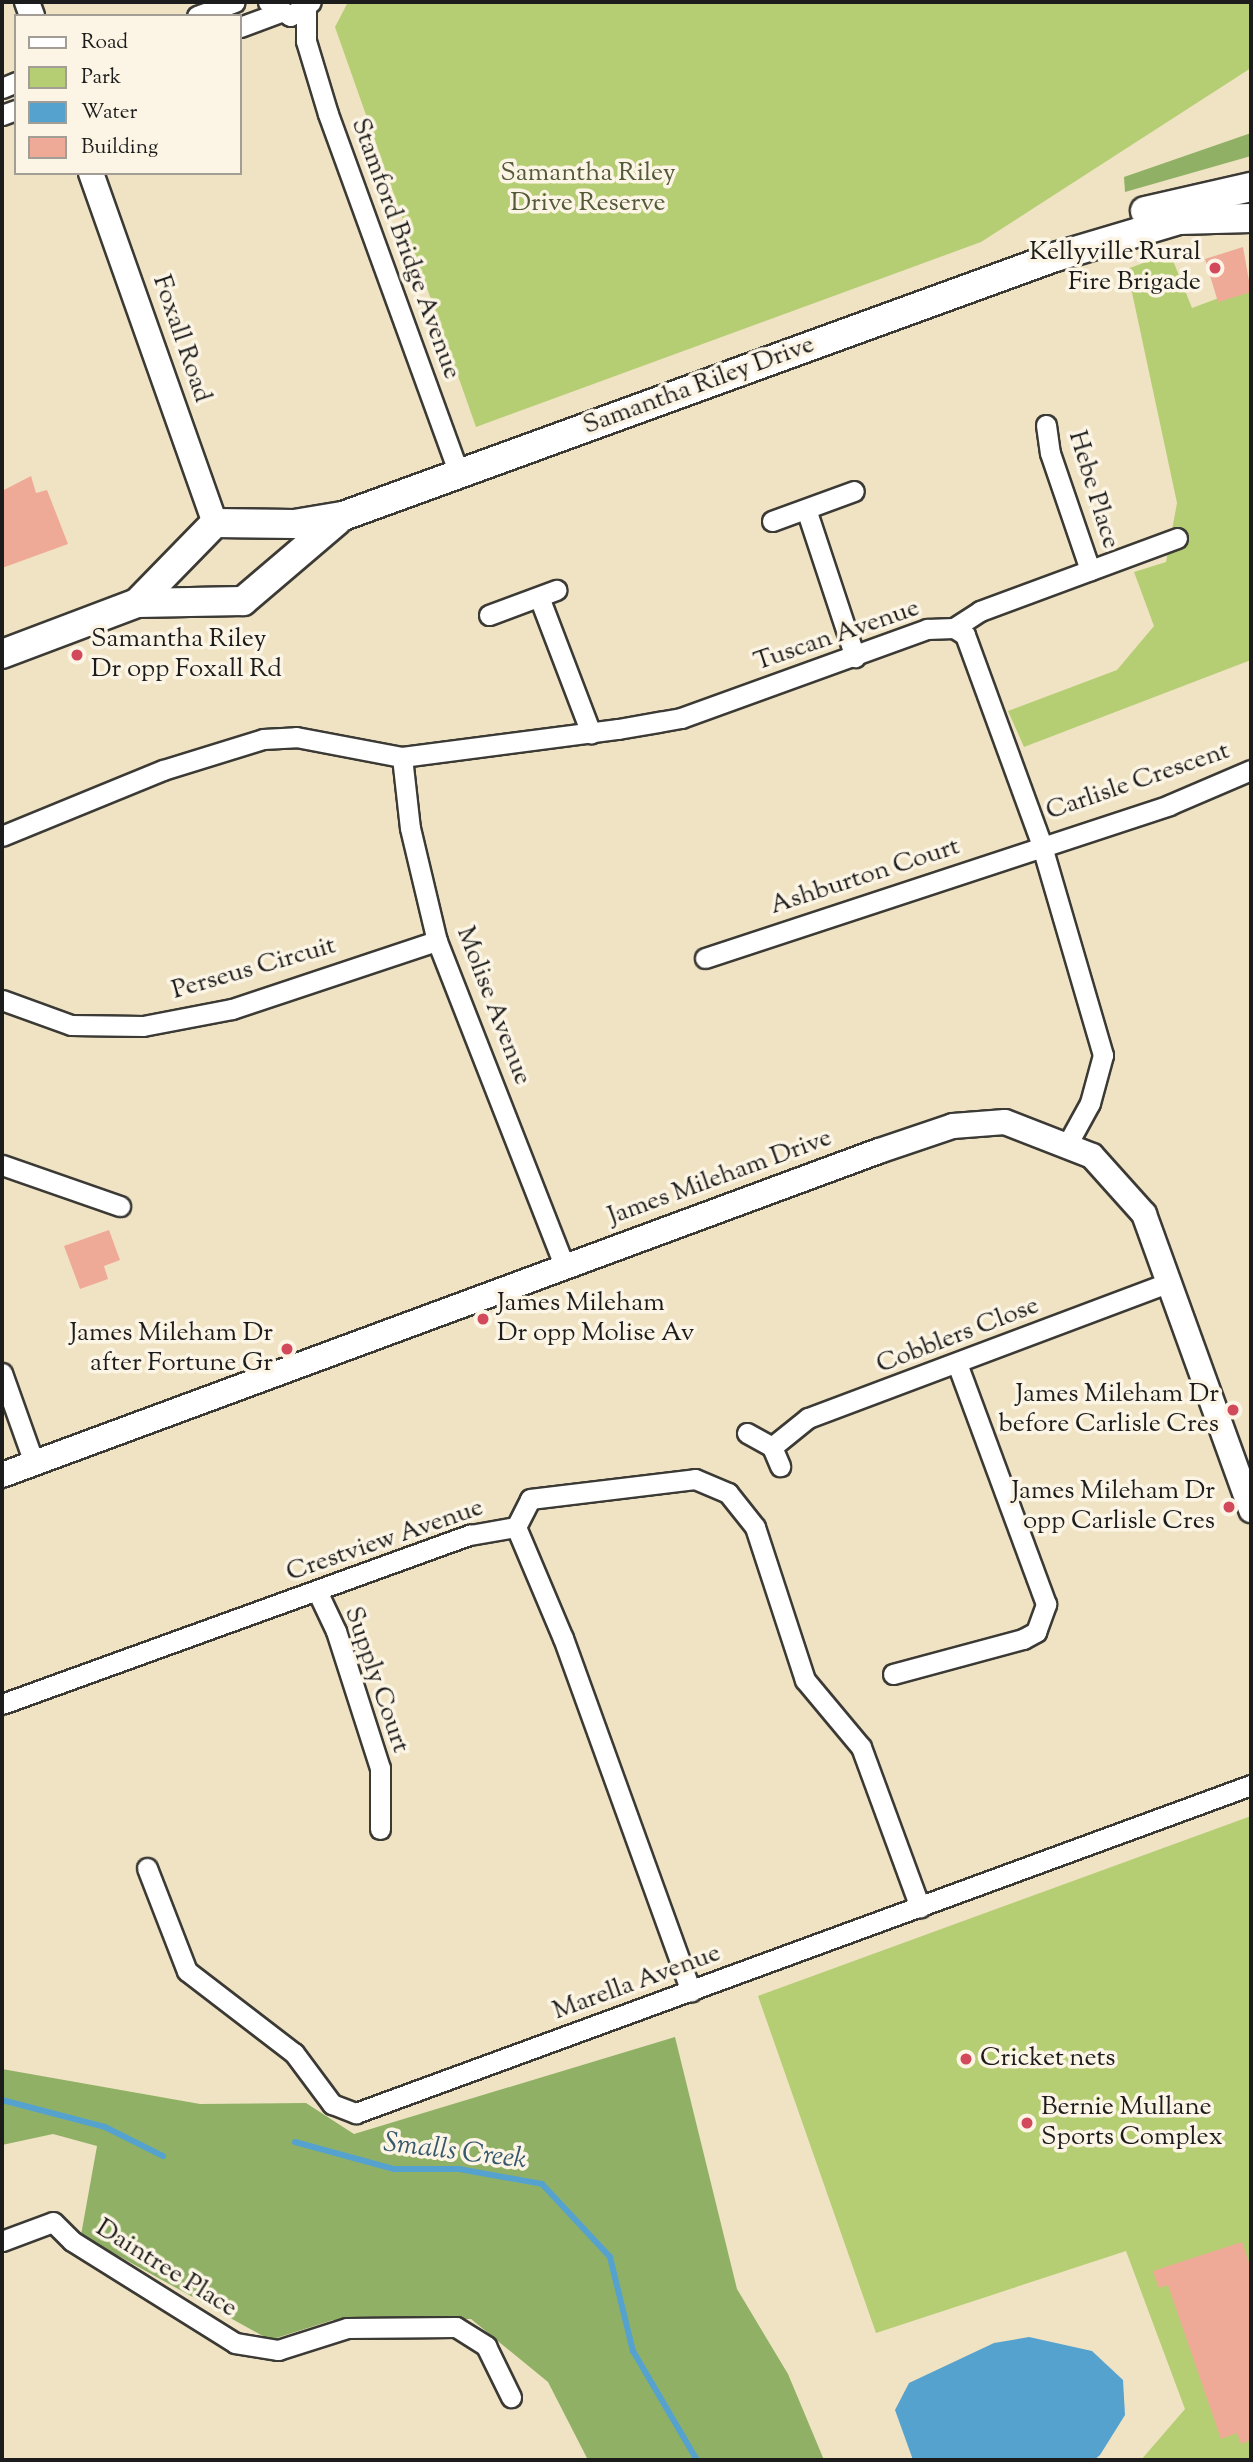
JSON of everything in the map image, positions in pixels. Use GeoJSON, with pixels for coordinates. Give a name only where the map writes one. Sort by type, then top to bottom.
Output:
{"type":"FeatureCollection","features":[{"type":"Feature","properties":{"kind":"main road","name":"Samantha Riley Drive"},"geometry":{"type":"LineString","coordinates":[[1055,257],[1145,211],[1251,187]]}},
{"type":"Feature","properties":{"kind":"main road","name":"Samantha Riley Drive"},"geometry":{"type":"LineString","coordinates":[[137,603],[215,523],[249,524],[343,516],[1055,257],[1179,220],[1251,218]]}},
{"type":"Feature","properties":{"kind":"main road","name":"Samantha Riley Drive"},"geometry":{"type":"LineString","coordinates":[[2,654],[137,603],[243,601],[343,516]]}},
{"type":"Feature","properties":{"kind":"main road"},"geometry":{"type":"LineString","coordinates":[[249,524],[271,550],[266,584]]}},
{"type":"Feature","properties":{"kind":"main road"},"geometry":{"type":"LineString","coordinates":[[191,548],[195,582],[216,600]]}},
{"type":"Feature","properties":{"kind":"street"},"geometry":{"type":"LineString","coordinates":[[202,14],[235,2]]}},
{"type":"Feature","properties":{"kind":"street"},"geometry":{"type":"LineString","coordinates":[[242,26],[291,9]]}},
{"type":"Feature","properties":{"kind":"street","name":"Stamford Bridge Avenue"},"geometry":{"type":"LineString","coordinates":[[291,9],[306,41],[459,474]]}},
{"type":"Feature","properties":{"kind":"street","name":"Foxall Road"},"geometry":{"type":"LineString","coordinates":[[92,175],[215,523]]}},
{"type":"Feature","properties":{"kind":"street","name":"Hebe Place"},"geometry":{"type":"LineString","coordinates":[[1046,425],[1050,453],[1090,570]]}},
{"type":"Feature","properties":{"kind":"street"},"geometry":{"type":"LineString","coordinates":[[772,521],[807,512],[854,491]]}},
{"type":"Feature","properties":{"kind":"street"},"geometry":{"type":"LineString","coordinates":[[807,512],[855,657]]}},
{"type":"Feature","properties":{"kind":"street","name":"Hebe Place"},"geometry":{"type":"LineString","coordinates":[[954,628],[980,611],[1177,538]]}},
{"type":"Feature","properties":{"kind":"street"},"geometry":{"type":"LineString","coordinates":[[489,615],[548,594],[591,733]]}},
{"type":"Feature","properties":{"kind":"street","name":"Tuscan Avenue"},"geometry":{"type":"LineString","coordinates":[[402,757],[591,733],[681,718],[927,629],[954,628],[965,635],[1041,843],[1104,1055],[1090,1103],[1068,1143]]}},
{"type":"Feature","properties":{"kind":"street"},"geometry":{"type":"LineString","coordinates":[[2,836],[163,770],[262,739],[296,737],[402,757]]}},
{"type":"Feature","properties":{"kind":"street","name":"Molise Avenue"},"geometry":{"type":"LineString","coordinates":[[402,757],[410,828],[437,941],[565,1266]]}},
{"type":"Feature","properties":{"kind":"street","name":"Carlisle Crescent"},"geometry":{"type":"LineString","coordinates":[[1041,843],[1169,805],[1251,771]]}},
{"type":"Feature","properties":{"kind":"street","name":"Ashburton Court"},"geometry":{"type":"LineString","coordinates":[[705,958],[1041,843]]}},
{"type":"Feature","properties":{"kind":"street","name":"Perseus Circuit"},"geometry":{"type":"LineString","coordinates":[[2,1000],[71,1025],[143,1026],[232,1009],[437,941]]}},
{"type":"Feature","properties":{"kind":"street","name":"James Mileham Drive"},"geometry":{"type":"LineString","coordinates":[[2,1475],[565,1266],[953,1126],[1005,1122],[1068,1143],[1107,1169],[1135,1199],[1169,1282],[1251,1510]]}},
{"type":"Feature","properties":{"kind":"street"},"geometry":{"type":"LineString","coordinates":[[2,1165],[120,1206]]}},
{"type":"Feature","properties":{"kind":"street","name":"Cobblers Close"},"geometry":{"type":"LineString","coordinates":[[772,1447],[808,1418],[958,1366],[1169,1282]]}},
{"type":"Feature","properties":{"kind":"street"},"geometry":{"type":"LineString","coordinates":[[893,1674],[1023,1639],[1036,1632],[1046,1604],[958,1366]]}},
{"type":"Feature","properties":{"kind":"street"},"geometry":{"type":"LineString","coordinates":[[2,1373],[34,1463]]}},
{"type":"Feature","properties":{"kind":"street"},"geometry":{"type":"LineString","coordinates":[[747,1433],[772,1447],[780,1466]]}},
{"type":"Feature","properties":{"kind":"street"},"geometry":{"type":"LineString","coordinates":[[516,1527],[530,1499],[695,1479],[728,1493],[755,1527],[805,1680],[861,1747],[920,1907]]}},
{"type":"Feature","properties":{"kind":"street","name":"Crestview Avenue"},"geometry":{"type":"LineString","coordinates":[[2,1704],[470,1535],[516,1527],[563,1637],[691,1992]]}},
{"type":"Feature","properties":{"kind":"street","name":"Supply Court"},"geometry":{"type":"LineString","coordinates":[[317,1591],[336,1631],[380,1768],[380,1829]]}},
{"type":"Feature","properties":{"kind":"street","name":"Marella Avenue"},"geometry":{"type":"LineString","coordinates":[[147,1868],[187,1971],[294,2053],[332,2104],[356,2113],[1251,1785]]}},
{"type":"Feature","properties":{"kind":"street","name":"Daintree Place"},"geometry":{"type":"LineString","coordinates":[[2,2241],[53,2222],[72,2241],[235,2343],[278,2350],[347,2328],[456,2327],[486,2346],[511,2397]]}},
{"type":"Feature","properties":{"kind":"green space","name":"Samantha Riley Drive Reserve"},"geometry":{"type":"Polygon","coordinates":[[[348,2],[1251,2],[1251,68],[981,242],[476,427],[335,27],[348,2]]]}},
{"type":"Feature","properties":{"kind":"green space"},"geometry":{"type":"Polygon","coordinates":[[[1251,133],[1251,156],[1125,192],[1124,177],[1251,133]]]}},
{"type":"Feature","properties":{"kind":"green space"},"geometry":{"type":"Polygon","coordinates":[[[1170,253],[1192,308],[1251,286],[1251,660],[1024,747],[1008,711],[1117,670],[1154,626],[1134,572],[1166,562],[1177,503],[1127,269],[1170,253]]]}},
{"type":"Feature","properties":{"kind":"green space","name":"Bernie Mullane Sports Complex"},"geometry":{"type":"Polygon","coordinates":[[[1251,1816],[1251,2460],[1141,2460],[1185,2409],[1126,2251],[876,2333],[758,1996],[1251,1816]]]}},
{"type":"Feature","properties":{"kind":"green space"},"geometry":{"type":"Polygon","coordinates":[[[675,2037],[737,2289],[788,2374],[824,2460],[588,2460],[548,2382],[471,2319],[333,2320],[270,2340],[81,2235],[97,2146],[53,2134],[2,2145],[2,2069],[200,2104],[306,2103],[354,2134],[675,2037]]]}},
{"type":"Feature","properties":{"kind":"water"},"geometry":{"type":"Polygon","coordinates":[[[1029,2337],[1092,2351],[1123,2380],[1125,2415],[1100,2455],[1094,2460],[913,2460],[895,2410],[909,2383],[994,2343],[1029,2337]]]}},
{"type":"Feature","properties":{"kind":"building"},"geometry":{"type":"Polygon","coordinates":[[[1243,247],[1251,292],[1218,302],[1205,259],[1243,247]]]}},
{"type":"Feature","properties":{"kind":"building"},"geometry":{"type":"Polygon","coordinates":[[[31,476],[36,493],[47,490],[68,544],[2,568],[2,491],[31,476]]]}},
{"type":"Feature","properties":{"kind":"building"},"geometry":{"type":"Polygon","coordinates":[[[109,1230],[120,1260],[104,1266],[108,1279],[80,1289],[64,1246],[109,1230]]]}},
{"type":"Feature","properties":{"kind":"building"},"geometry":{"type":"Polygon","coordinates":[[[1242,2242],[1251,2268],[1251,2440],[1241,2444],[1237,2433],[1221,2439],[1168,2285],[1159,2288],[1153,2271],[1242,2242]]]}},
{"type":"Feature","properties":{"kind":"waterway","name":"Smalls Creek"},"geometry":{"type":"LineString","coordinates":[[2,2100],[105,2127],[163,2156]]}},
{"type":"Feature","properties":{"kind":"waterway","name":"Smalls Creek"},"geometry":{"type":"LineString","coordinates":[[295,2142],[394,2169],[459,2169],[542,2184],[610,2257],[633,2351],[697,2460]]}},
{"type":"Feature","properties":{"kind":"place","name":"Kellyville Rural Fire Brigade"},"geometry":{"type":"Point","coordinates":[1215,268]}},
{"type":"Feature","properties":{"kind":"place","name":"Samantha Riley Dr opp Foxall Rd"},"geometry":{"type":"Point","coordinates":[77,655]}},
{"type":"Feature","properties":{"kind":"place","name":"James Mileham Dr opp Molise Av"},"geometry":{"type":"Point","coordinates":[483,1319]}},
{"type":"Feature","properties":{"kind":"place","name":"James Mileham Dr after Fortune Gr"},"geometry":{"type":"Point","coordinates":[287,1349]}},
{"type":"Feature","properties":{"kind":"place","name":"James Mileham Dr before Carlisle Cres"},"geometry":{"type":"Point","coordinates":[1233,1410]}},
{"type":"Feature","properties":{"kind":"place","name":"James Mileham Dr opp Carlisle Cres"},"geometry":{"type":"Point","coordinates":[1229,1507]}},
{"type":"Feature","properties":{"kind":"place","name":"Cricket nets"},"geometry":{"type":"Point","coordinates":[966,2059]}},
{"type":"Feature","properties":{"kind":"place","name":"Bernie Mullane Sports Complex"},"geometry":{"type":"Point","coordinates":[1027,2123]}}]}
